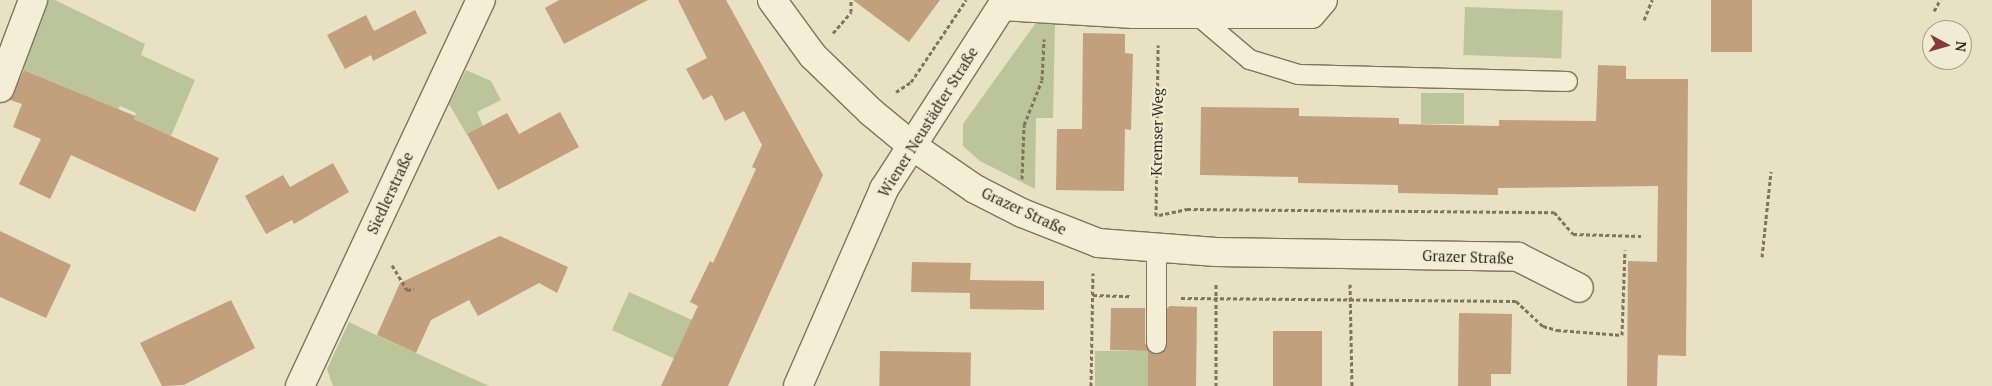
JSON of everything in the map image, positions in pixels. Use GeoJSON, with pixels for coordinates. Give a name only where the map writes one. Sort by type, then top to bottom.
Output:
{"type":"FeatureCollection","features":[{"type":"Feature","properties":{"kind":"street"},"geometry":{"type":"LineString","coordinates":[[0,88],[33,0]]}},
{"type":"Feature","properties":{"kind":"street","name":"Siedlerstraße"},"geometry":{"type":"LineString","coordinates":[[300,386],[481,0]]}},
{"type":"Feature","properties":{"kind":"street","name":"Grazer Straße"},"geometry":{"type":"LineString","coordinates":[[772,0],[782,18],[813,56],[871,112],[911,145],[975,188],[1022,212],[1098,244],[1156,250],[1216,252],[1518,257],[1579,288]]}},
{"type":"Feature","properties":{"kind":"street"},"geometry":{"type":"LineString","coordinates":[[1004,3],[1045,8],[1159,14],[1311,14],[1323,0]]}},
{"type":"Feature","properties":{"kind":"street","name":"Wiener Neustädter Straße"},"geometry":{"type":"LineString","coordinates":[[798,386],[884,189],[1004,3]]}},
{"type":"Feature","properties":{"kind":"lane"},"geometry":{"type":"LineString","coordinates":[[1196,14],[1249,59],[1298,74],[1567,81]]}},
{"type":"Feature","properties":{"kind":"lane"},"geometry":{"type":"LineString","coordinates":[[1156,250],[1156,343]]}},
{"type":"Feature","properties":{"kind":"path"},"geometry":{"type":"LineString","coordinates":[[813,56],[851,12],[851,0]]}},
{"type":"Feature","properties":{"kind":"path"},"geometry":{"type":"LineString","coordinates":[[890,90],[899,92],[911,82],[966,0]]}},
{"type":"Feature","properties":{"kind":"path"},"geometry":{"type":"LineString","coordinates":[[1644,20],[1652,0]]}},
{"type":"Feature","properties":{"kind":"path"},"geometry":{"type":"LineString","coordinates":[[1934,11],[1940,0]]}},
{"type":"Feature","properties":{"kind":"path"},"geometry":{"type":"LineString","coordinates":[[1022,212],[1024,125],[1042,80],[1045,8]]}},
{"type":"Feature","properties":{"kind":"path","name":"Kremser Weg"},"geometry":{"type":"LineString","coordinates":[[1156,250],[1159,14]]}},
{"type":"Feature","properties":{"kind":"path"},"geometry":{"type":"LineString","coordinates":[[1762,257],[1771,171]]}},
{"type":"Feature","properties":{"kind":"path"},"geometry":{"type":"LineString","coordinates":[[1146,215],[1156,216],[1197,209],[1554,212],[1574,234],[1640,236]]}},
{"type":"Feature","properties":{"kind":"path"},"geometry":{"type":"LineString","coordinates":[[1091,386],[1094,259],[1098,244]]}},
{"type":"Feature","properties":{"kind":"path"},"geometry":{"type":"LineString","coordinates":[[1093,294],[1216,299],[1516,301],[1544,326],[1557,330],[1622,335],[1625,250]]}},
{"type":"Feature","properties":{"kind":"path"},"geometry":{"type":"LineString","coordinates":[[1216,252],[1216,386]]}},
{"type":"Feature","properties":{"kind":"path"},"geometry":{"type":"LineString","coordinates":[[1349,255],[1352,386]]}},
{"type":"Feature","properties":{"kind":"green space"},"geometry":{"type":"Polygon","coordinates":[[[44,0],[55,0],[145,44],[141,55],[195,80],[171,136],[134,119],[136,113],[120,106],[118,109],[20,68],[44,0]]]}},
{"type":"Feature","properties":{"kind":"green space"},"geometry":{"type":"Polygon","coordinates":[[[1465,7],[1563,10],[1561,58],[1463,55],[1465,7]]]}},
{"type":"Feature","properties":{"kind":"green space"},"geometry":{"type":"Polygon","coordinates":[[[1055,23],[1053,118],[1036,118],[1035,189],[980,161],[963,146],[963,124],[1035,24],[1055,23]]]}},
{"type":"Feature","properties":{"kind":"green space"},"geometry":{"type":"Polygon","coordinates":[[[466,70],[491,81],[501,100],[477,112],[483,126],[467,135],[449,104],[466,70]]]}},
{"type":"Feature","properties":{"kind":"green space"},"geometry":{"type":"Polygon","coordinates":[[[1421,93],[1464,93],[1464,124],[1421,124],[1421,93]]]}},
{"type":"Feature","properties":{"kind":"green space"},"geometry":{"type":"Polygon","coordinates":[[[629,292],[717,331],[675,359],[612,330],[629,292]]]}},
{"type":"Feature","properties":{"kind":"green space"},"geometry":{"type":"Polygon","coordinates":[[[349,322],[489,386],[333,386],[327,369],[349,322]]]}},
{"type":"Feature","properties":{"kind":"green space"},"geometry":{"type":"Polygon","coordinates":[[[1095,351],[1148,351],[1148,386],[1095,386],[1095,351]]]}},
{"type":"Feature","properties":{"kind":"building"},"geometry":{"type":"Polygon","coordinates":[[[559,0],[648,0],[564,44],[545,8],[559,0]]]}},
{"type":"Feature","properties":{"kind":"building"},"geometry":{"type":"Polygon","coordinates":[[[678,0],[726,0],[823,175],[728,386],[661,386],[698,306],[690,302],[710,261],[713,263],[756,169],[752,167],[762,145],[744,111],[725,121],[712,95],[703,100],[686,69],[707,58],[678,0]]]}},
{"type":"Feature","properties":{"kind":"building"},"geometry":{"type":"Polygon","coordinates":[[[853,0],[940,0],[909,42],[853,0]]]}},
{"type":"Feature","properties":{"kind":"building"},"geometry":{"type":"Polygon","coordinates":[[[1711,0],[1752,0],[1752,52],[1711,52],[1711,0]]]}},
{"type":"Feature","properties":{"kind":"building"},"geometry":{"type":"Polygon","coordinates":[[[415,10],[427,33],[373,61],[371,55],[345,69],[327,35],[366,15],[374,31],[415,10]]]}},
{"type":"Feature","properties":{"kind":"building"},"geometry":{"type":"Polygon","coordinates":[[[1083,33],[1125,34],[1125,53],[1133,54],[1131,130],[1125,129],[1124,191],[1056,190],[1057,129],[1082,129],[1083,33]]]}},
{"type":"Feature","properties":{"kind":"building"},"geometry":{"type":"Polygon","coordinates":[[[1598,65],[1626,66],[1626,79],[1688,79],[1686,356],[1658,355],[1657,386],[1627,386],[1628,261],[1657,262],[1658,186],[1498,188],[1498,195],[1398,193],[1398,185],[1298,183],[1298,177],[1200,175],[1201,107],[1299,108],[1299,116],[1399,118],[1399,124],[1499,126],[1499,120],[1596,121],[1598,65]]]}},
{"type":"Feature","properties":{"kind":"building"},"geometry":{"type":"Polygon","coordinates":[[[24,70],[135,116],[134,119],[219,158],[195,212],[71,155],[50,199],[19,184],[41,139],[13,127],[22,104],[10,100],[24,70]]]}},
{"type":"Feature","properties":{"kind":"building"},"geometry":{"type":"Polygon","coordinates":[[[560,112],[579,147],[498,190],[467,134],[507,113],[519,134],[560,112]]]}},
{"type":"Feature","properties":{"kind":"building"},"geometry":{"type":"Polygon","coordinates":[[[333,163],[349,192],[294,224],[292,220],[266,234],[245,196],[283,175],[290,187],[333,163]]]}},
{"type":"Feature","properties":{"kind":"building"},"geometry":{"type":"Polygon","coordinates":[[[0,231],[71,265],[46,318],[0,297],[0,231]]]}},
{"type":"Feature","properties":{"kind":"building"},"geometry":{"type":"Polygon","coordinates":[[[500,236],[568,267],[557,293],[539,283],[478,316],[469,300],[431,320],[416,353],[377,335],[400,283],[500,236]]]}},
{"type":"Feature","properties":{"kind":"building"},"geometry":{"type":"Polygon","coordinates":[[[912,262],[971,263],[970,280],[1044,281],[1044,310],[970,309],[970,293],[911,292],[912,262]]]}},
{"type":"Feature","properties":{"kind":"building"},"geometry":{"type":"Polygon","coordinates":[[[231,300],[255,348],[184,385],[162,386],[140,343],[231,300]]]}},
{"type":"Feature","properties":{"kind":"building"},"geometry":{"type":"Polygon","coordinates":[[[1170,306],[1197,307],[1196,386],[1148,386],[1148,351],[1110,350],[1111,308],[1145,308],[1145,343],[1150,352],[1156,354],[1166,348],[1167,308],[1170,306]]]}},
{"type":"Feature","properties":{"kind":"building"},"geometry":{"type":"Polygon","coordinates":[[[1459,313],[1512,314],[1511,374],[1491,374],[1491,386],[1458,386],[1459,313]]]}},
{"type":"Feature","properties":{"kind":"building"},"geometry":{"type":"Polygon","coordinates":[[[1273,331],[1322,331],[1322,386],[1273,386],[1273,331]]]}},
{"type":"Feature","properties":{"kind":"building"},"geometry":{"type":"Polygon","coordinates":[[[880,351],[971,353],[970,386],[879,386],[880,351]]]}}]}
